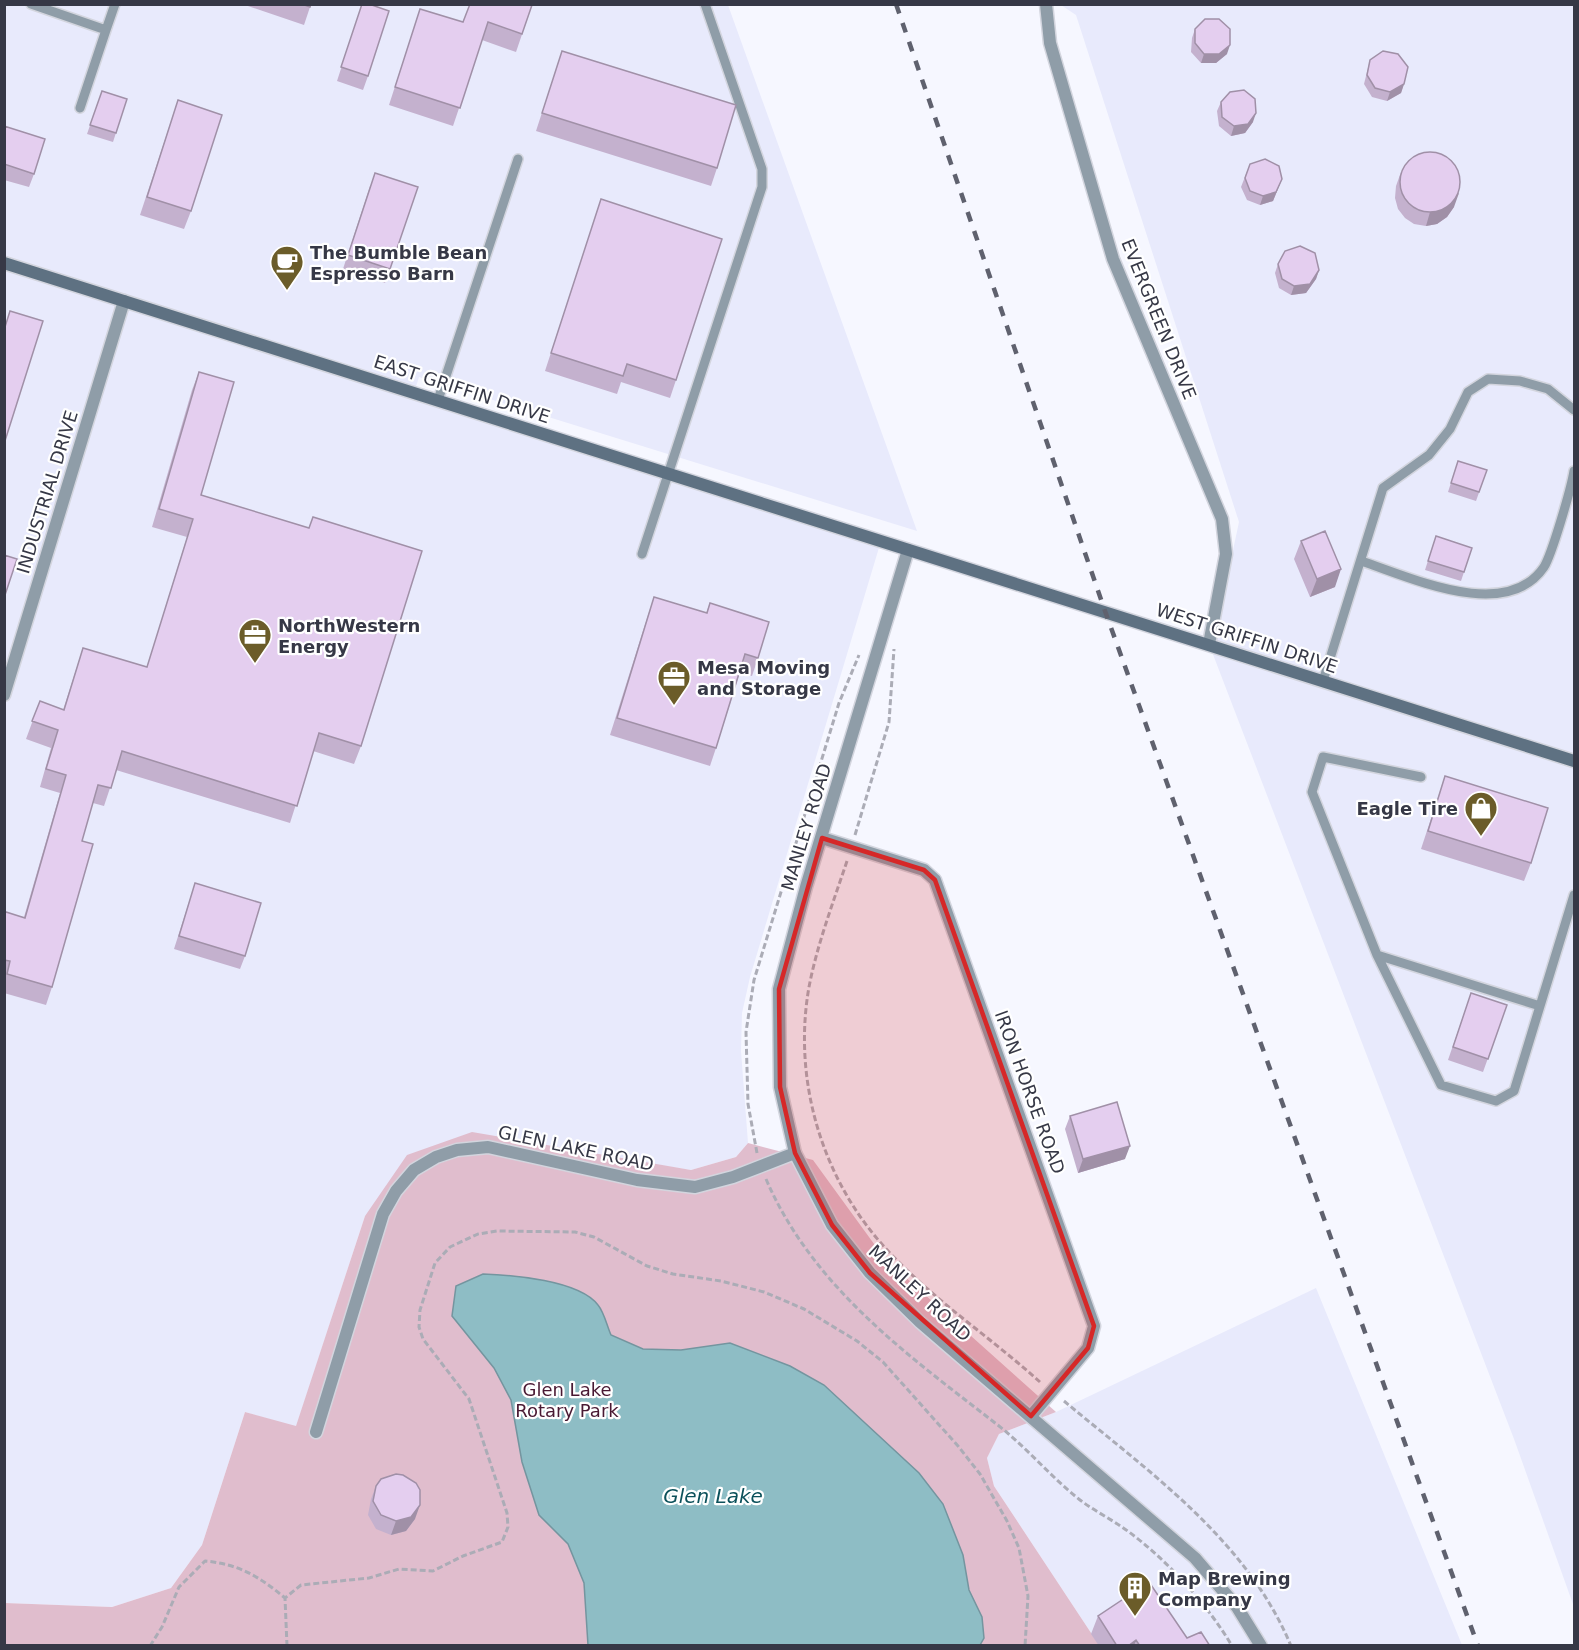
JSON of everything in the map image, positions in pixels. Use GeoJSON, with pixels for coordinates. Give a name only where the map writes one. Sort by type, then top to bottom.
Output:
{"type":"FeatureCollection","features":[{"type":"Feature","properties":{"kind":"main road","name":"EAST GRIFFIN DRIVE"},"geometry":{"type":"LineString","coordinates":[[4,263],[908,550]]}},
{"type":"Feature","properties":{"kind":"main road","name":"WEST GRIFFIN DRIVE"},"geometry":{"type":"LineString","coordinates":[[908,550],[1575,761]]}},
{"type":"Feature","properties":{"kind":"street","name":"EVERGREEN DRIVE"},"geometry":{"type":"LineString","coordinates":[[1046,4],[1050,43],[1113,259],[1222,519],[1226,554],[1209,644]]}},
{"type":"Feature","properties":{"kind":"street","name":"INDUSTRIAL DRIVE"},"geometry":{"type":"LineString","coordinates":[[4,695],[124,300]]}},
{"type":"Feature","properties":{"kind":"street","name":"MANLEY ROAD"},"geometry":{"type":"LineString","coordinates":[[908,550],[779,989],[780,1086],[795,1153],[832,1224],[870,1273],[920,1322],[1195,1558],[1237,1607],[1262,1646]]}},
{"type":"Feature","properties":{"kind":"street","name":"IRON HORSE ROAD"},"geometry":{"type":"LineString","coordinates":[[822,838],[924,870],[935,880],[1094,1326],[1088,1348],[1031,1416]]}},
{"type":"Feature","properties":{"kind":"street","name":"GLEN LAKE ROAD"},"geometry":{"type":"LineString","coordinates":[[316,1432],[383,1214],[396,1191],[414,1170],[436,1157],[457,1150],[488,1148],[637,1180],[695,1187],[734,1177],[795,1153]]}},
{"type":"Feature","properties":{"kind":"lane"},"geometry":{"type":"LineString","coordinates":[[31,4],[106,30]]}},
{"type":"Feature","properties":{"kind":"lane"},"geometry":{"type":"LineString","coordinates":[[80,108],[115,4]]}},
{"type":"Feature","properties":{"kind":"lane"},"geometry":{"type":"LineString","coordinates":[[642,554],[762,187],[762,169],[705,4]]}},
{"type":"Feature","properties":{"kind":"lane"},"geometry":{"type":"LineString","coordinates":[[438,400],[518,159]]}},
{"type":"Feature","properties":{"kind":"lane"},"geometry":{"type":"LineString","coordinates":[[1323,681],[1383,488],[1429,455],[1450,429],[1468,392],[1488,379],[1520,381],[1548,389],[1573,406],[1575,410]]}},
{"type":"Feature","properties":{"kind":"lane"},"geometry":{"type":"LineString","coordinates":[[1361,561],[1453,592],[1498,594],[1526,586],[1544,567],[1575,471]]}},
{"type":"Feature","properties":{"kind":"lane"},"geometry":{"type":"LineString","coordinates":[[1421,777],[1323,757],[1312,792],[1377,955],[1441,1085],[1496,1101],[1514,1091],[1575,895]]}},
{"type":"Feature","properties":{"kind":"lane"},"geometry":{"type":"LineString","coordinates":[[1377,955],[1540,1006]]}},
{"type":"Feature","properties":{"kind":"path"},"geometry":{"type":"LineString","coordinates":[[862,645],[840,703],[770,925],[749,1008],[746,1032],[748,1104],[752,1138],[760,1166],[797,1238],[815,1264],[859,1312],[969,1405],[1000,1427],[1077,1498],[1102,1517],[1130,1533],[1162,1559],[1208,1612],[1232,1646]]}},
{"type":"Feature","properties":{"kind":"path"},"geometry":{"type":"LineString","coordinates":[[894,645],[896,656],[889,722],[815,963],[806,1014],[806,1070],[825,1149],[848,1198],[880,1242],[925,1285],[1210,1526],[1254,1578],[1291,1646]]}},
{"type":"Feature","properties":{"kind":"path"},"geometry":{"type":"LineString","coordinates":[[285,1598],[301,1585],[369,1578],[399,1569],[433,1570],[502,1542],[508,1527],[507,1513],[469,1399],[423,1340],[419,1327],[420,1310],[435,1263],[450,1247],[478,1234],[497,1231],[575,1232],[594,1237],[647,1266],[673,1274],[722,1281],[764,1292],[804,1309],[857,1341],[882,1362],[958,1446],[980,1474],[1007,1521],[1019,1548],[1028,1596],[1025,1646]]}},
{"type":"Feature","properties":{"kind":"path"},"geometry":{"type":"LineString","coordinates":[[150,1646],[162,1627],[180,1587],[205,1561],[239,1566],[250,1571],[285,1598],[287,1646]]}},
{"type":"Feature","properties":{"kind":"highlighted area"},"geometry":{"type":"Polygon","coordinates":[[[822,838],[924,870],[935,880],[1094,1326],[1088,1348],[1031,1416],[870,1273],[832,1225],[795,1153],[780,1087],[779,989],[822,838]]]}},
{"type":"Feature","properties":{"kind":"shaded area"},"geometry":{"type":"Polygon","coordinates":[[[5,5],[728,5],[917,531],[419,377],[414,393],[881,541],[750,977],[742,1013],[741,1051],[748,1143],[736,1157],[691,1170],[617,1159],[365,1216],[296,1427],[245,1412],[202,1545],[171,1588],[112,1607],[5,1603],[5,5]]]}},
{"type":"Feature","properties":{"kind":"shaded area"},"geometry":{"type":"Polygon","coordinates":[[[1061,5],[1574,5],[1574,1607],[1514,1439],[1209,644],[1226,583],[1239,522],[1076,15],[1061,5]]]}},
{"type":"Feature","properties":{"kind":"shaded area"},"geometry":{"type":"Polygon","coordinates":[[[1316,1288],[1462,1645],[1099,1645],[994,1486],[987,1458],[999,1434],[1056,1412],[1316,1288]]]}},
{"type":"Feature","properties":{"kind":"green space","name":"Glen Lake Rotary Park"},"geometry":{"type":"Polygon","coordinates":[[[472,1132],[691,1170],[736,1157],[748,1143],[813,1160],[885,1259],[1056,1412],[999,1434],[987,1458],[994,1486],[1099,1645],[5,1646],[5,1603],[112,1607],[171,1588],[202,1545],[245,1412],[296,1426],[365,1216],[407,1155],[472,1132]]]}},
{"type":"Feature","properties":{"kind":"water","name":"Glen Lake"},"geometry":{"type":"Polygon","coordinates":[[[483,1274],[544,1280],[576,1290],[598,1305],[611,1335],[643,1349],[681,1350],[730,1343],[790,1366],[824,1385],[919,1473],[943,1504],[963,1555],[969,1590],[982,1617],[984,1638],[980,1645],[588,1645],[584,1583],[568,1544],[539,1515],[522,1462],[511,1400],[494,1368],[452,1316],[456,1286],[483,1274]]]}},
{"type":"Feature","properties":{"kind":"building"},"geometry":{"type":"Polygon","coordinates":[[[362,4],[389,11],[368,76],[341,67],[362,4]]]}},
{"type":"Feature","properties":{"kind":"building"},"geometry":{"type":"Polygon","coordinates":[[[470,4],[532,5],[522,34],[488,22],[460,108],[395,87],[420,9],[463,22],[470,4]]]}},
{"type":"Feature","properties":{"kind":"building"},"geometry":{"type":"Polygon","coordinates":[[[1205,19],[1219,19],[1230,29],[1230,45],[1219,54],[1204,54],[1195,43],[1195,29],[1205,19]]]}},
{"type":"Feature","properties":{"kind":"building"},"geometry":{"type":"Polygon","coordinates":[[[562,51],[736,105],[717,168],[542,113],[562,51]]]}},
{"type":"Feature","properties":{"kind":"building"},"geometry":{"type":"Polygon","coordinates":[[[1383,51],[1398,54],[1408,67],[1404,84],[1390,92],[1375,88],[1367,75],[1370,60],[1383,51]]]}},
{"type":"Feature","properties":{"kind":"building"},"geometry":{"type":"Polygon","coordinates":[[[1244,90],[1255,99],[1256,113],[1248,124],[1234,126],[1222,117],[1221,102],[1230,92],[1244,90]]]}},
{"type":"Feature","properties":{"kind":"building"},"geometry":{"type":"Polygon","coordinates":[[[102,91],[127,99],[116,133],[90,125],[102,91]]]}},
{"type":"Feature","properties":{"kind":"building"},"geometry":{"type":"Polygon","coordinates":[[[178,100],[222,115],[191,211],[147,197],[178,100]]]}},
{"type":"Feature","properties":{"kind":"building"},"geometry":{"type":"Polygon","coordinates":[[[4,126],[45,139],[34,174],[4,164],[4,126]]]}},
{"type":"Feature","properties":{"kind":"building"},"geometry":{"type":"Polygon","coordinates":[[[1424,152],[1436,152],[1447,157],[1455,165],[1460,182],[1458,194],[1447,207],[1436,212],[1424,212],[1413,207],[1405,199],[1400,188],[1400,176],[1405,165],[1413,157],[1424,152]]]}},
{"type":"Feature","properties":{"kind":"building"},"geometry":{"type":"Polygon","coordinates":[[[1265,159],[1279,166],[1282,179],[1276,192],[1263,196],[1250,191],[1245,178],[1250,164],[1265,159]]]}},
{"type":"Feature","properties":{"kind":"building"},"geometry":{"type":"Polygon","coordinates":[[[375,173],[418,187],[390,269],[348,255],[375,173]]]}},
{"type":"Feature","properties":{"kind":"building"},"geometry":{"type":"Polygon","coordinates":[[[601,199],[722,239],[676,380],[627,364],[623,376],[551,353],[601,199]]]}},
{"type":"Feature","properties":{"kind":"building"},"geometry":{"type":"Polygon","coordinates":[[[1300,246],[1315,253],[1319,270],[1310,284],[1294,286],[1282,279],[1278,264],[1285,251],[1300,246]]]}},
{"type":"Feature","properties":{"kind":"building"},"geometry":{"type":"Polygon","coordinates":[[[10,311],[43,321],[4,444],[4,330],[10,311]]]}},
{"type":"Feature","properties":{"kind":"building"},"geometry":{"type":"Polygon","coordinates":[[[199,372],[234,382],[201,495],[309,528],[313,517],[422,551],[361,746],[319,733],[297,806],[122,751],[111,788],[98,785],[82,841],[93,844],[52,987],[7,974],[10,961],[4,960],[4,916],[6,912],[25,918],[66,775],[46,769],[58,730],[32,721],[40,701],[64,710],[83,648],[147,667],[193,519],[159,509],[199,372]]]}},
{"type":"Feature","properties":{"kind":"building"},"geometry":{"type":"Polygon","coordinates":[[[1458,461],[1487,470],[1479,492],[1451,483],[1458,461]]]}},
{"type":"Feature","properties":{"kind":"building"},"geometry":{"type":"Polygon","coordinates":[[[1325,531],[1341,569],[1317,579],[1301,541],[1325,531]]]}},
{"type":"Feature","properties":{"kind":"building"},"geometry":{"type":"Polygon","coordinates":[[[1436,536],[1472,548],[1464,572],[1428,561],[1436,536]]]}},
{"type":"Feature","properties":{"kind":"building"},"geometry":{"type":"Polygon","coordinates":[[[4,555],[17,559],[4,598],[4,555]]]}},
{"type":"Feature","properties":{"kind":"building","name":"Mesa Moving and Storage"},"geometry":{"type":"Polygon","coordinates":[[[654,597],[707,613],[710,603],[769,622],[758,658],[745,654],[716,748],[617,718],[654,597]]]}},
{"type":"Feature","properties":{"kind":"building","name":"Eagle Tire"},"geometry":{"type":"Polygon","coordinates":[[[1445,776],[1548,808],[1531,863],[1428,831],[1445,776]]]}},
{"type":"Feature","properties":{"kind":"building"},"geometry":{"type":"Polygon","coordinates":[[[195,883],[261,903],[245,956],[179,936],[195,883]]]}},
{"type":"Feature","properties":{"kind":"building"},"geometry":{"type":"Polygon","coordinates":[[[1471,993],[1507,1005],[1488,1059],[1453,1047],[1471,993]]]}},
{"type":"Feature","properties":{"kind":"building"},"geometry":{"type":"Polygon","coordinates":[[[1117,1102],[1130,1146],[1083,1159],[1070,1116],[1117,1102]]]}},
{"type":"Feature","properties":{"kind":"building"},"geometry":{"type":"Polygon","coordinates":[[[396,1474],[403,1475],[416,1483],[420,1490],[420,1505],[411,1517],[396,1521],[381,1515],[373,1501],[376,1486],[381,1479],[396,1474]]]}},
{"type":"Feature","properties":{"kind":"building"},"geometry":{"type":"Polygon","coordinates":[[[1149,1582],[1187,1638],[1201,1632],[1210,1646],[1140,1646],[1136,1640],[1128,1646],[1117,1646],[1098,1616],[1149,1582]]]}},
{"type":"Feature","properties":{"kind":"railway"},"geometry":{"type":"LineString","coordinates":[[896,4],[1105,611],[1478,1646]]}},
{"type":"Feature","properties":{"kind":"place","name":"The Bumble Bean Espresso Barn"},"geometry":{"type":"Point","coordinates":[287,291]}},
{"type":"Feature","properties":{"kind":"place","name":"NorthWestern Energy"},"geometry":{"type":"Point","coordinates":[255,664]}},
{"type":"Feature","properties":{"kind":"place","name":"Mesa Moving and Storage"},"geometry":{"type":"Point","coordinates":[674,706]}},
{"type":"Feature","properties":{"kind":"place","name":"Eagle Tire"},"geometry":{"type":"Point","coordinates":[1481,837]}},
{"type":"Feature","properties":{"kind":"place","name":"Map Brewing Company"},"geometry":{"type":"Point","coordinates":[1135,1617]}}]}
